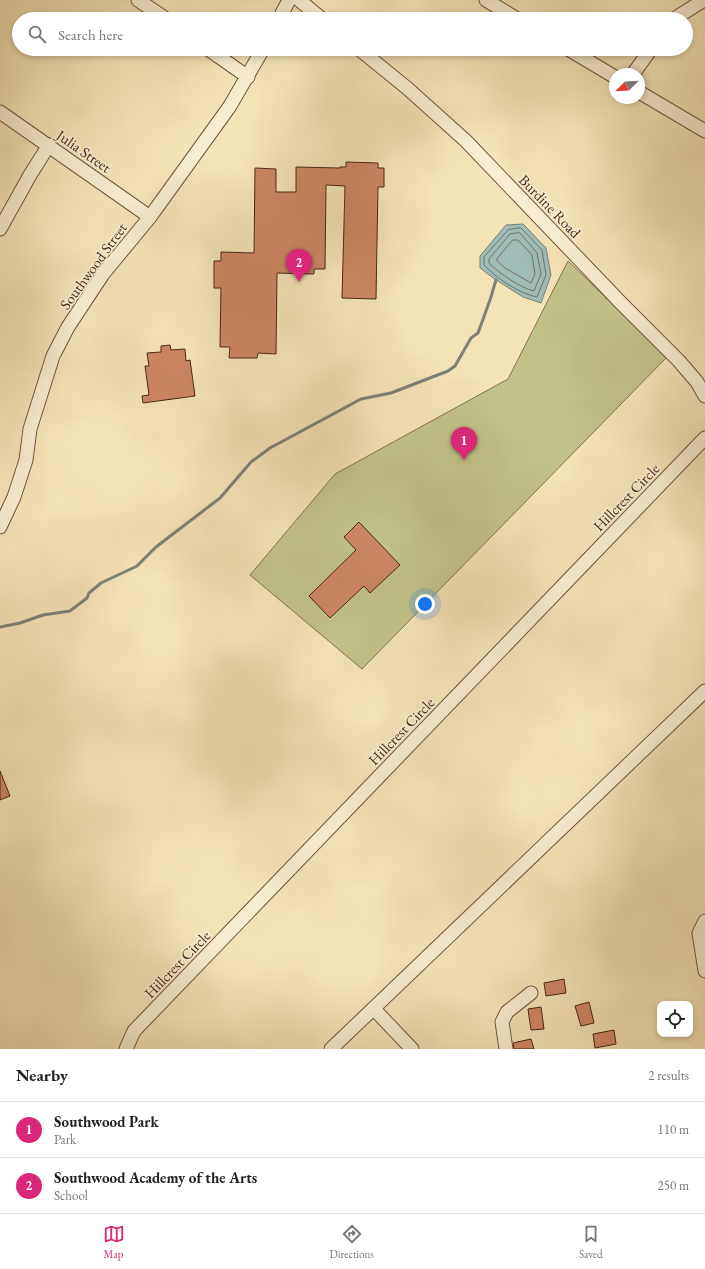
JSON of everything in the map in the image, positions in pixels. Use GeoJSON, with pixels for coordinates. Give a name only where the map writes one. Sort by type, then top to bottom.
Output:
{"type":"FeatureCollection","features":[{"type":"Feature","properties":{"kind":"street"},"geometry":{"type":"LineString","coordinates":[[138,0],[156,12]]}},
{"type":"Feature","properties":{"kind":"street"},"geometry":{"type":"LineString","coordinates":[[283,12],[289,0]]}},
{"type":"Feature","properties":{"kind":"street"},"geometry":{"type":"LineString","coordinates":[[299,0],[314,12]]}},
{"type":"Feature","properties":{"kind":"street"},"geometry":{"type":"LineString","coordinates":[[486,0],[506,12]]}},
{"type":"Feature","properties":{"kind":"street"},"geometry":{"type":"LineString","coordinates":[[685,12],[704,0]]}},
{"type":"Feature","properties":{"kind":"street"},"geometry":{"type":"LineString","coordinates":[[218,56],[248,77]]}},
{"type":"Feature","properties":{"kind":"street","name":"Southwood Street"},"geometry":{"type":"LineString","coordinates":[[0,527],[14,497],[26,460],[30,429],[53,356],[68,327],[104,274],[150,217],[230,106],[259,56]]}},
{"type":"Feature","properties":{"kind":"street","name":"Burdine Road"},"geometry":{"type":"LineString","coordinates":[[368,56],[407,88],[466,141],[621,304],[679,362],[697,382],[705,396]]}},
{"type":"Feature","properties":{"kind":"street"},"geometry":{"type":"LineString","coordinates":[[580,56],[609,73]]}},
{"type":"Feature","properties":{"kind":"street"},"geometry":{"type":"LineString","coordinates":[[637,68],[645,56]]}},
{"type":"Feature","properties":{"kind":"street"},"geometry":{"type":"LineString","coordinates":[[645,96],[705,131]]}},
{"type":"Feature","properties":{"kind":"street","name":"Julia Street"},"geometry":{"type":"LineString","coordinates":[[0,112],[150,217]]}},
{"type":"Feature","properties":{"kind":"street"},"geometry":{"type":"LineString","coordinates":[[0,230],[30,175],[49,145]]}},
{"type":"Feature","properties":{"kind":"street","name":"Hillcrest Circle"},"geometry":{"type":"LineString","coordinates":[[126,1049],[134,1031],[705,438]]}},
{"type":"Feature","properties":{"kind":"street"},"geometry":{"type":"LineString","coordinates":[[331,1049],[705,691]]}},
{"type":"Feature","properties":{"kind":"street"},"geometry":{"type":"LineString","coordinates":[[705,921],[699,933],[705,972]]}},
{"type":"Feature","properties":{"kind":"street"},"geometry":{"type":"LineString","coordinates":[[506,1049],[502,1022],[507,1012],[531,993]]}},
{"type":"Feature","properties":{"kind":"street"},"geometry":{"type":"LineString","coordinates":[[374,1009],[412,1049]]}},
{"type":"Feature","properties":{"kind":"green space"},"geometry":{"type":"Polygon","coordinates":[[[568,261],[667,357],[362,669],[250,575],[335,474],[508,379],[568,261]]]}},
{"type":"Feature","properties":{"kind":"water"},"geometry":{"type":"Polygon","coordinates":[[[523,224],[546,248],[551,275],[541,303],[523,297],[480,268],[480,256],[506,225],[523,224]]]}},
{"type":"Feature","properties":{"kind":"building"},"geometry":{"type":"Polygon","coordinates":[[[346,162],[378,163],[378,168],[384,168],[384,187],[378,187],[376,299],[342,298],[345,186],[326,185],[325,269],[314,269],[314,274],[277,273],[276,354],[258,353],[257,358],[229,358],[230,347],[220,347],[221,288],[214,288],[214,261],[221,261],[221,252],[254,253],[255,168],[276,169],[276,192],[296,192],[296,167],[340,168],[346,167],[346,162]]]}},
{"type":"Feature","properties":{"kind":"building"},"geometry":{"type":"Polygon","coordinates":[[[170,345],[171,350],[185,349],[186,361],[190,360],[195,396],[143,403],[142,396],[149,395],[145,366],[149,366],[147,353],[161,352],[161,346],[170,345]]]}},
{"type":"Feature","properties":{"kind":"building"},"geometry":{"type":"Polygon","coordinates":[[[359,522],[400,565],[370,593],[364,586],[330,618],[309,596],[356,550],[344,537],[359,522]]]}},
{"type":"Feature","properties":{"kind":"building"},"geometry":{"type":"Polygon","coordinates":[[[0,771],[10,796],[0,800],[0,771]]]}},
{"type":"Feature","properties":{"kind":"building"},"geometry":{"type":"Polygon","coordinates":[[[564,979],[566,993],[546,996],[544,983],[564,979]]]}},
{"type":"Feature","properties":{"kind":"building"},"geometry":{"type":"Polygon","coordinates":[[[589,1002],[594,1023],[581,1026],[575,1006],[589,1002]]]}},
{"type":"Feature","properties":{"kind":"building"},"geometry":{"type":"Polygon","coordinates":[[[541,1007],[544,1029],[531,1030],[528,1009],[541,1007]]]}},
{"type":"Feature","properties":{"kind":"building"},"geometry":{"type":"Polygon","coordinates":[[[614,1030],[616,1044],[595,1048],[593,1034],[614,1030]]]}},
{"type":"Feature","properties":{"kind":"building"},"geometry":{"type":"Polygon","coordinates":[[[531,1039],[534,1049],[514,1049],[513,1043],[531,1039]]]}},
{"type":"Feature","properties":{"kind":"waterway"},"geometry":{"type":"LineString","coordinates":[[0,627],[20,623],[43,615],[70,611],[87,598],[89,593],[101,583],[137,566],[156,547],[220,498],[251,462],[270,448],[361,399],[391,393],[448,371],[455,366],[471,338],[478,333],[496,280]]}},
{"type":"Feature","properties":{"kind":"place","name":"Southwood Academy of the Arts"},"geometry":{"type":"Point","coordinates":[299,282]}},
{"type":"Feature","properties":{"kind":"place","name":"Southwood Park"},"geometry":{"type":"Point","coordinates":[464,460]}}]}
